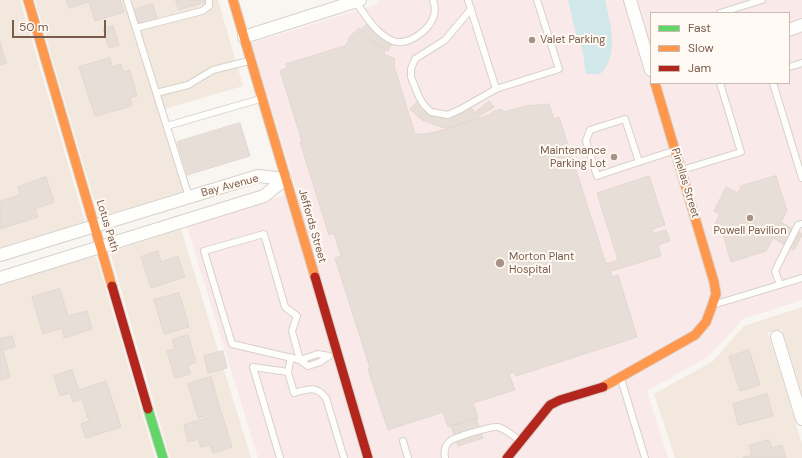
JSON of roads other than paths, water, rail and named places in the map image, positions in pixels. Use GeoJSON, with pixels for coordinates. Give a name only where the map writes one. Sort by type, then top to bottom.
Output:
{"type":"FeatureCollection","features":[{"type":"Feature","properties":{"kind":"street","name":"Lotus Path"},"geometry":{"type":"LineString","coordinates":[[28,0],[163,458]]}},
{"type":"Feature","properties":{"kind":"street","name":"Jeffords Street"},"geometry":{"type":"LineString","coordinates":[[233,0],[286,179],[333,355],[368,458]]}},
{"type":"Feature","properties":{"kind":"street"},"geometry":{"type":"LineString","coordinates":[[630,0],[650,67]]}},
{"type":"Feature","properties":{"kind":"street"},"geometry":{"type":"LineString","coordinates":[[244,37],[358,1]]}},
{"type":"Feature","properties":{"kind":"street"},"geometry":{"type":"LineString","coordinates":[[790,30],[802,26]]}},
{"type":"Feature","properties":{"kind":"street","name":"Pinellas Street"},"geometry":{"type":"LineString","coordinates":[[507,458],[550,405],[560,400],[606,386],[695,335],[706,322],[716,294],[714,282],[655,84]]}},
{"type":"Feature","properties":{"kind":"street","name":"Bay Avenue"},"geometry":{"type":"LineString","coordinates":[[0,255],[258,176],[286,179]]}},
{"type":"Feature","properties":{"kind":"street","name":"Bay Avenue"},"geometry":{"type":"LineString","coordinates":[[0,278],[264,196],[286,179]]}},
{"type":"Feature","properties":{"kind":"street"},"geometry":{"type":"LineString","coordinates":[[777,337],[802,419]]}},
{"type":"Feature","properties":{"kind":"lane"},"geometry":{"type":"LineString","coordinates":[[127,0],[189,197]]}},
{"type":"Feature","properties":{"kind":"lane"},"geometry":{"type":"LineString","coordinates":[[136,28],[202,11],[209,6],[208,0]]}},
{"type":"Feature","properties":{"kind":"lane"},"geometry":{"type":"LineString","coordinates":[[358,1],[371,24],[384,36],[395,42],[416,37],[426,29],[433,18],[435,8],[433,0]]}},
{"type":"Feature","properties":{"kind":"lane"},"geometry":{"type":"LineString","coordinates":[[468,0],[496,89]]}},
{"type":"Feature","properties":{"kind":"lane"},"geometry":{"type":"LineString","coordinates":[[471,9],[445,40],[415,60],[411,69],[411,77],[419,96],[424,105],[431,112],[448,115],[461,110],[496,89],[559,69],[537,0]]}},
{"type":"Feature","properties":{"kind":"lane"},"geometry":{"type":"LineString","coordinates":[[723,12],[762,0]]}},
{"type":"Feature","properties":{"kind":"lane"},"geometry":{"type":"LineString","coordinates":[[156,94],[188,85],[213,70],[250,60]]}},
{"type":"Feature","properties":{"kind":"lane"},"geometry":{"type":"LineString","coordinates":[[790,67],[802,62]]}},
{"type":"Feature","properties":{"kind":"lane"},"geometry":{"type":"LineString","coordinates":[[681,170],[741,152],[720,84]]}},
{"type":"Feature","properties":{"kind":"lane"},"geometry":{"type":"LineString","coordinates":[[773,84],[802,178]]}},
{"type":"Feature","properties":{"kind":"lane"},"geometry":{"type":"LineString","coordinates":[[167,126],[262,99]]}},
{"type":"Feature","properties":{"kind":"lane"},"geometry":{"type":"LineString","coordinates":[[639,162],[625,119],[590,130],[586,140],[597,176],[639,162],[675,150]]}},
{"type":"Feature","properties":{"kind":"lane"},"geometry":{"type":"LineString","coordinates":[[780,285],[775,271],[798,225],[802,224]]}},
{"type":"Feature","properties":{"kind":"lane"},"geometry":{"type":"LineString","coordinates":[[300,360],[292,331],[297,316],[285,307],[264,234],[204,251],[232,344],[300,360],[318,354],[333,355]]}},
{"type":"Feature","properties":{"kind":"lane"},"geometry":{"type":"LineString","coordinates":[[712,306],[802,278]]}},
{"type":"Feature","properties":{"kind":"lane"},"geometry":{"type":"LineString","coordinates":[[291,357],[288,372],[294,393],[315,389],[322,393],[326,398],[344,458]]}},
{"type":"Feature","properties":{"kind":"lane"},"geometry":{"type":"LineString","coordinates":[[280,458],[253,368],[288,372]]}},
{"type":"Feature","properties":{"kind":"lane"},"geometry":{"type":"LineString","coordinates":[[620,378],[645,458]]}},
{"type":"Feature","properties":{"kind":"lane"},"geometry":{"type":"LineString","coordinates":[[445,458],[444,454],[446,446],[450,440],[490,427],[504,429],[521,441]]}},
{"type":"Feature","properties":{"kind":"lane"},"geometry":{"type":"LineString","coordinates":[[403,441],[408,458]]}},
{"type":"Feature","properties":{"kind":"water"},"geometry":{"type":"Polygon","coordinates":[[[568,0],[605,0],[611,28],[612,48],[606,67],[600,74],[587,74],[585,70],[583,52],[575,30],[568,0]]]}},
{"type":"Feature","properties":{"kind":"place","name":"Valet Parking"},"geometry":{"type":"Point","coordinates":[532,40]}},
{"type":"Feature","properties":{"kind":"place","name":"Maintenance Parking Lot"},"geometry":{"type":"Point","coordinates":[614,157]}},
{"type":"Feature","properties":{"kind":"place","name":"Powell Pavilion"},"geometry":{"type":"Point","coordinates":[750,218]}},
{"type":"Feature","properties":{"kind":"place","name":"Morton Plant Hospital"},"geometry":{"type":"Point","coordinates":[500,263]}}]}
